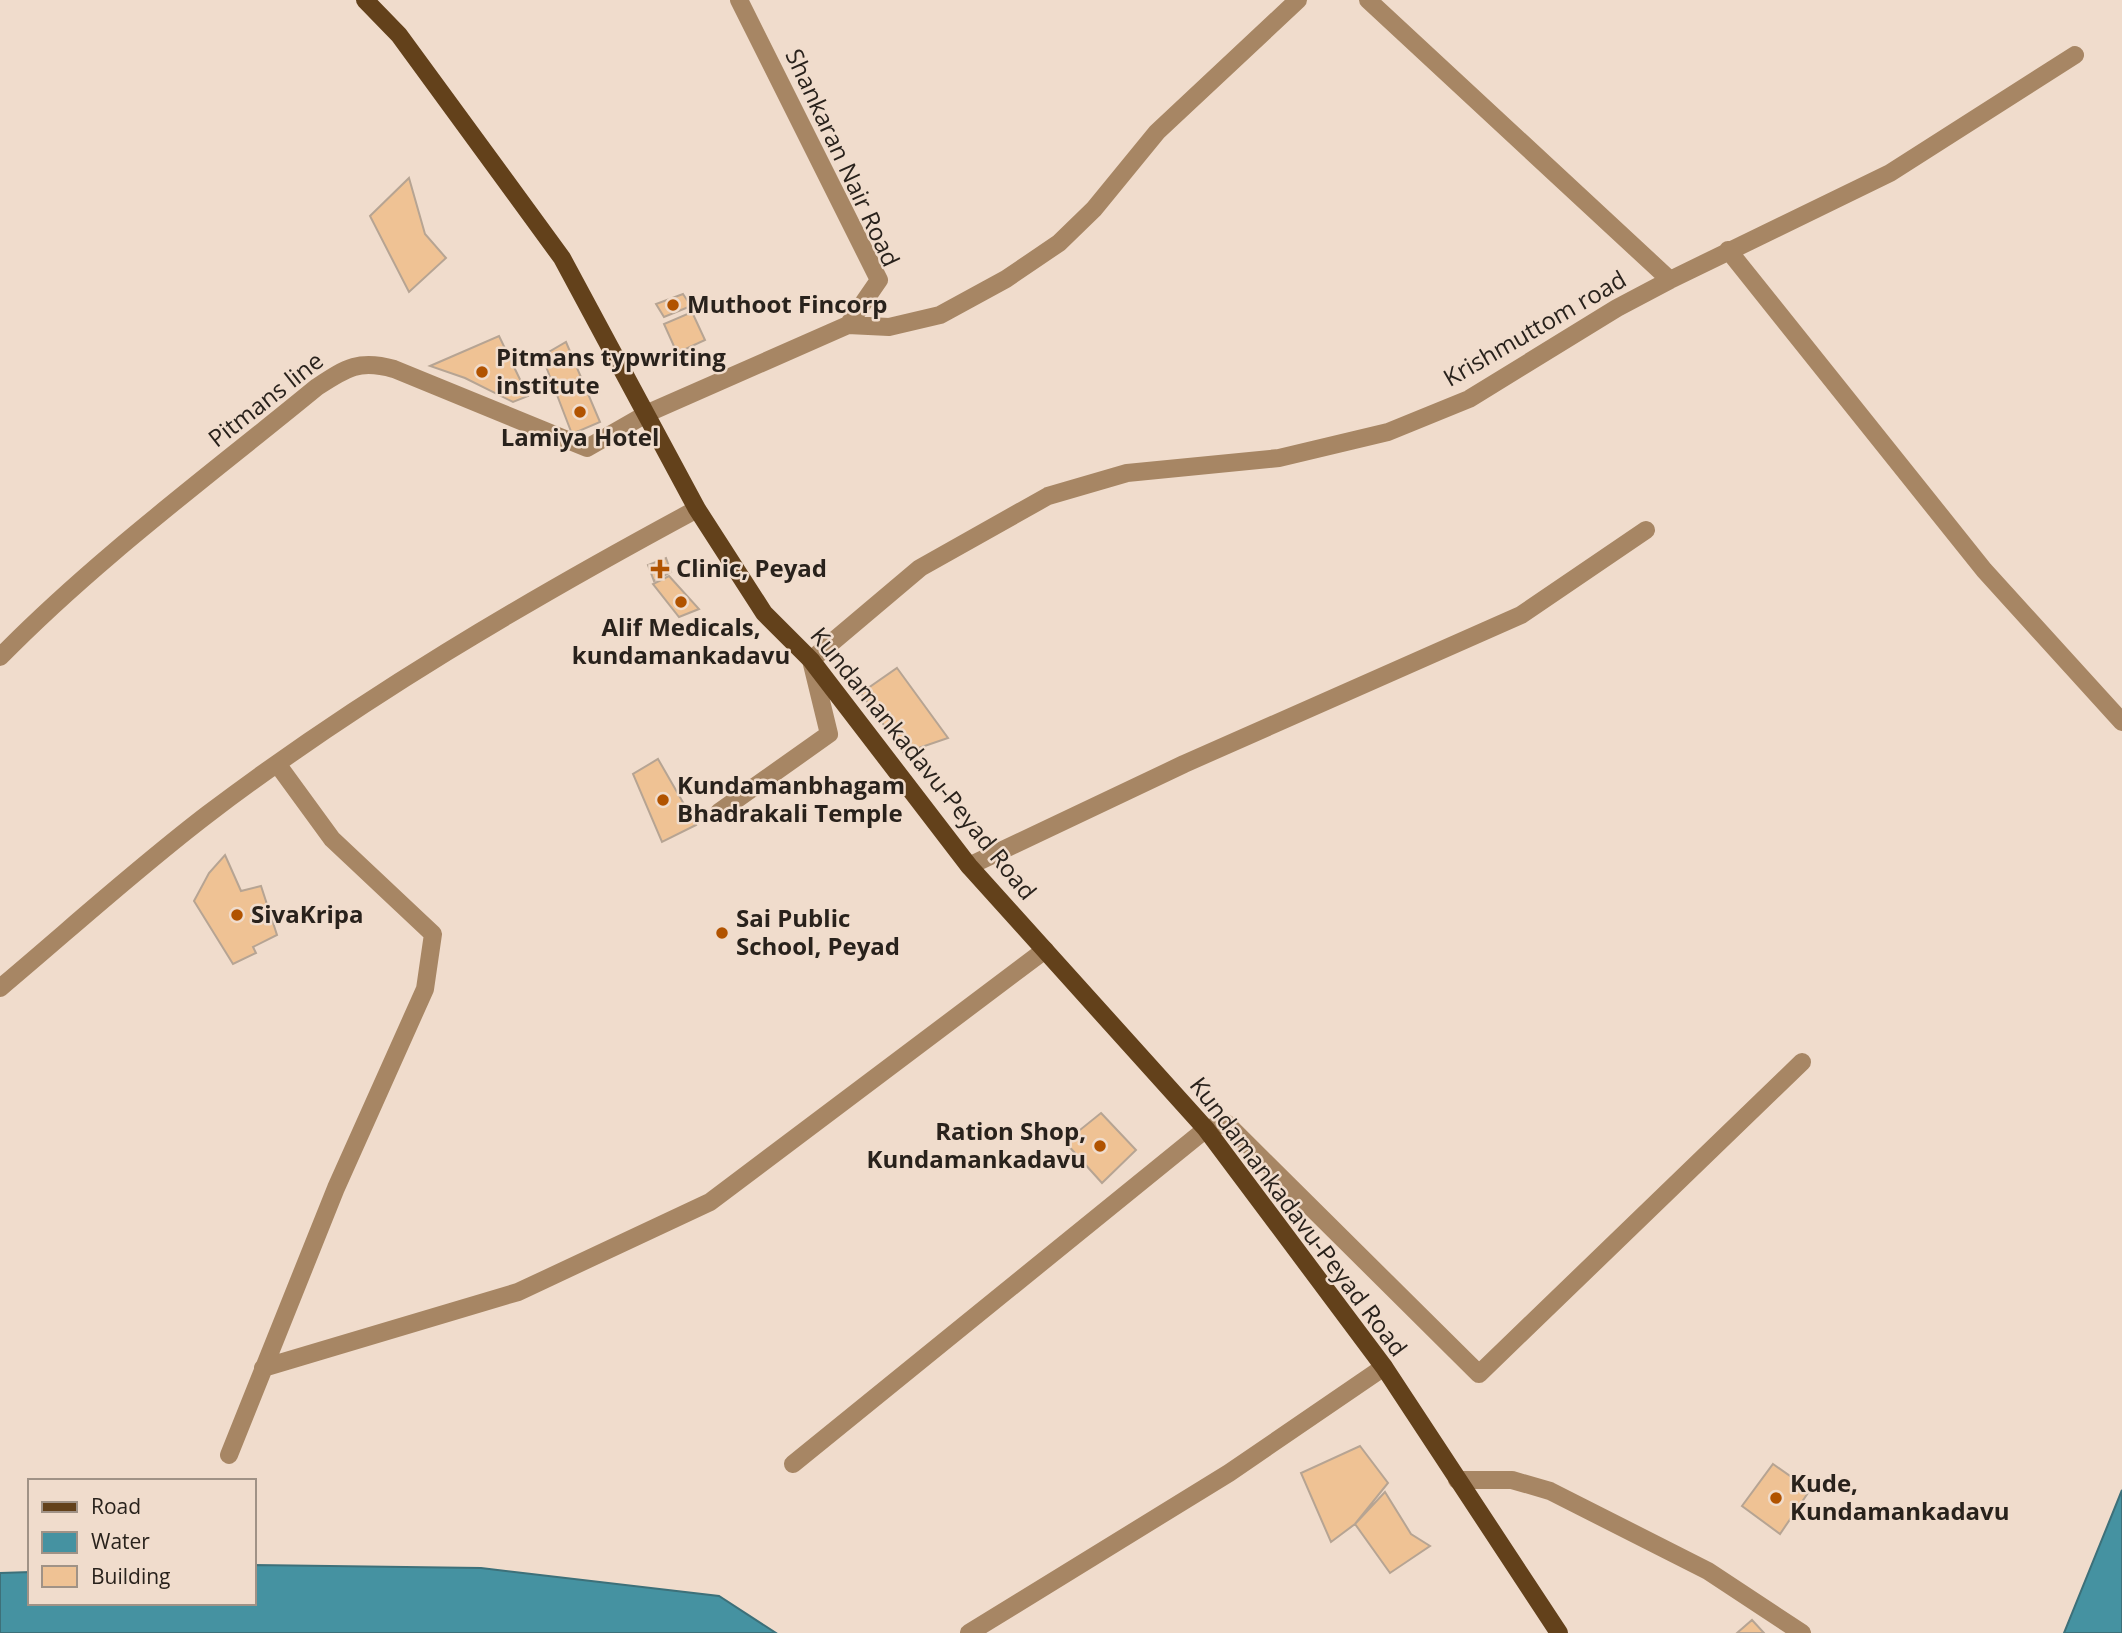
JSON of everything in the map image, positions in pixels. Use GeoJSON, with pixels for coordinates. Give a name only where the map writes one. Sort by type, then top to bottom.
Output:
{"type":"FeatureCollection","features":[{"type":"Feature","properties":{"kind":"main road","name":"Kundamankadavu-Peyad Road"},"geometry":{"type":"LineString","coordinates":[[365,0],[399,35],[562,258],[648,413],[697,509],[764,613],[811,660],[969,866],[1206,1129],[1384,1367],[1559,1633]]}},
{"type":"Feature","properties":{"kind":"street","name":"Shankaran Nair Road"},"geometry":{"type":"LineString","coordinates":[[739,0],[878,280],[848,325]]}},
{"type":"Feature","properties":{"kind":"street"},"geometry":{"type":"LineString","coordinates":[[648,413],[848,325],[890,327],[940,314],[1006,279],[1059,243],[1094,209],[1157,132],[1298,0]]}},
{"type":"Feature","properties":{"kind":"street"},"geometry":{"type":"LineString","coordinates":[[1368,0],[1670,280]]}},
{"type":"Feature","properties":{"kind":"street","name":"Krishmuttom road"},"geometry":{"type":"LineString","coordinates":[[811,660],[920,568],[1048,496],[1127,473],[1279,458],[1388,432],[1469,399],[1670,280],[1890,173],[2075,55]]}},
{"type":"Feature","properties":{"kind":"street"},"geometry":{"type":"LineString","coordinates":[[1728,250],[1984,570],[2122,722]]}},
{"type":"Feature","properties":{"kind":"street","name":"Pitmans line"},"geometry":{"type":"LineString","coordinates":[[0,657],[45,610],[317,387],[344,370],[372,363],[394,369],[587,448],[648,413]]}},
{"type":"Feature","properties":{"kind":"street"},"geometry":{"type":"LineString","coordinates":[[0,988],[208,814],[396,683],[498,620],[697,509]]}},
{"type":"Feature","properties":{"kind":"street"},"geometry":{"type":"LineString","coordinates":[[969,866],[1184,764],[1521,615],[1646,530]]}},
{"type":"Feature","properties":{"kind":"street"},"geometry":{"type":"LineString","coordinates":[[719,812],[830,734],[811,660]]}},
{"type":"Feature","properties":{"kind":"street"},"geometry":{"type":"LineString","coordinates":[[229,1455],[336,1188],[425,989],[433,934],[332,839],[278,765]]}},
{"type":"Feature","properties":{"kind":"street"},"geometry":{"type":"LineString","coordinates":[[263,1368],[518,1292],[710,1202],[1045,950]]}},
{"type":"Feature","properties":{"kind":"street"},"geometry":{"type":"LineString","coordinates":[[793,1464],[1206,1129],[1226,1123],[1479,1374],[1802,1062]]}},
{"type":"Feature","properties":{"kind":"street"},"geometry":{"type":"LineString","coordinates":[[969,1633],[1228,1473],[1384,1367]]}},
{"type":"Feature","properties":{"kind":"street"},"geometry":{"type":"LineString","coordinates":[[1457,1480],[1512,1480],[1549,1491],[1708,1571],[1801,1633]]}},
{"type":"Feature","properties":{"kind":"water"},"geometry":{"type":"Polygon","coordinates":[[[2122,1490],[2122,1633],[2064,1633],[2122,1490]]]}},
{"type":"Feature","properties":{"kind":"water"},"geometry":{"type":"Polygon","coordinates":[[[256,1565],[481,1568],[719,1596],[776,1633],[0,1633],[0,1573],[28,1572],[28,1605],[256,1605],[256,1565]]]}},
{"type":"Feature","properties":{"kind":"building"},"geometry":{"type":"Polygon","coordinates":[[[409,178],[425,234],[446,258],[409,292],[370,216],[409,178]]]}},
{"type":"Feature","properties":{"kind":"building","name":"Muthoot Fincorp"},"geometry":{"type":"Polygon","coordinates":[[[683,294],[691,306],[664,317],[656,304],[683,294]]]}},
{"type":"Feature","properties":{"kind":"building"},"geometry":{"type":"Polygon","coordinates":[[[692,312],[705,340],[677,353],[664,324],[692,312]]]}},
{"type":"Feature","properties":{"kind":"building","name":"Pitmans typwriting institute"},"geometry":{"type":"Polygon","coordinates":[[[499,336],[528,396],[513,402],[465,378],[430,366],[499,336]]]}},
{"type":"Feature","properties":{"kind":"building"},"geometry":{"type":"Polygon","coordinates":[[[566,342],[600,422],[572,434],[542,356],[566,342]]]}},
{"type":"Feature","properties":{"kind":"building","name":"Clinic, Peyad"},"geometry":{"type":"Polygon","coordinates":[[[666,558],[671,572],[654,581],[648,565],[666,558]]]}},
{"type":"Feature","properties":{"kind":"building"},"geometry":{"type":"Polygon","coordinates":[[[669,576],[699,609],[679,617],[653,584],[669,576]]]}},
{"type":"Feature","properties":{"kind":"building"},"geometry":{"type":"Polygon","coordinates":[[[897,668],[948,738],[904,753],[861,693],[897,668]]]}},
{"type":"Feature","properties":{"kind":"building","name":"Kundamanbhagam Bhadrakali Temple"},"geometry":{"type":"Polygon","coordinates":[[[658,759],[696,825],[662,842],[633,774],[658,759]]]}},
{"type":"Feature","properties":{"kind":"building","name":"SivaKripa"},"geometry":{"type":"Polygon","coordinates":[[[225,855],[241,891],[261,886],[277,935],[253,947],[256,953],[233,964],[194,901],[209,873],[225,855]]]}},
{"type":"Feature","properties":{"kind":"building","name":"Ration Shop, Kundamankadavu"},"geometry":{"type":"Polygon","coordinates":[[[1101,1113],[1136,1150],[1102,1183],[1065,1142],[1101,1113]]]}},
{"type":"Feature","properties":{"kind":"building"},"geometry":{"type":"Polygon","coordinates":[[[1360,1446],[1388,1483],[1355,1524],[1331,1542],[1301,1473],[1360,1446]]]}},
{"type":"Feature","properties":{"kind":"building","name":"Kude, Kundamankadavu"},"geometry":{"type":"Polygon","coordinates":[[[1773,1464],[1810,1490],[1780,1534],[1742,1506],[1773,1464]]]}},
{"type":"Feature","properties":{"kind":"building"},"geometry":{"type":"Polygon","coordinates":[[[1385,1492],[1411,1534],[1430,1546],[1390,1573],[1355,1524],[1385,1492]]]}},
{"type":"Feature","properties":{"kind":"building"},"geometry":{"type":"Polygon","coordinates":[[[1752,1620],[1764,1633],[1737,1633],[1752,1620]]]}},
{"type":"Feature","properties":{"kind":"place","name":"Muthoot Fincorp"},"geometry":{"type":"Point","coordinates":[673,305]}},
{"type":"Feature","properties":{"kind":"place","name":"Pitmans typwriting institute"},"geometry":{"type":"Point","coordinates":[482,372]}},
{"type":"Feature","properties":{"kind":"place","name":"Lamiya Hotel"},"geometry":{"type":"Point","coordinates":[580,412]}},
{"type":"Feature","properties":{"kind":"place","name":"Clinic, Peyad"},"geometry":{"type":"Point","coordinates":[660,569]}},
{"type":"Feature","properties":{"kind":"place","name":"Alif Medicals, kundamankadavu"},"geometry":{"type":"Point","coordinates":[681,602]}},
{"type":"Feature","properties":{"kind":"place","name":"Kundamanbhagam Bhadrakali Temple"},"geometry":{"type":"Point","coordinates":[663,800]}},
{"type":"Feature","properties":{"kind":"place","name":"SivaKripa"},"geometry":{"type":"Point","coordinates":[237,915]}},
{"type":"Feature","properties":{"kind":"place","name":"Sai Public School, Peyad"},"geometry":{"type":"Point","coordinates":[722,933]}},
{"type":"Feature","properties":{"kind":"place","name":"Ration Shop, Kundamankadavu"},"geometry":{"type":"Point","coordinates":[1100,1146]}},
{"type":"Feature","properties":{"kind":"place","name":"Kude, Kundamankadavu"},"geometry":{"type":"Point","coordinates":[1776,1498]}}]}
